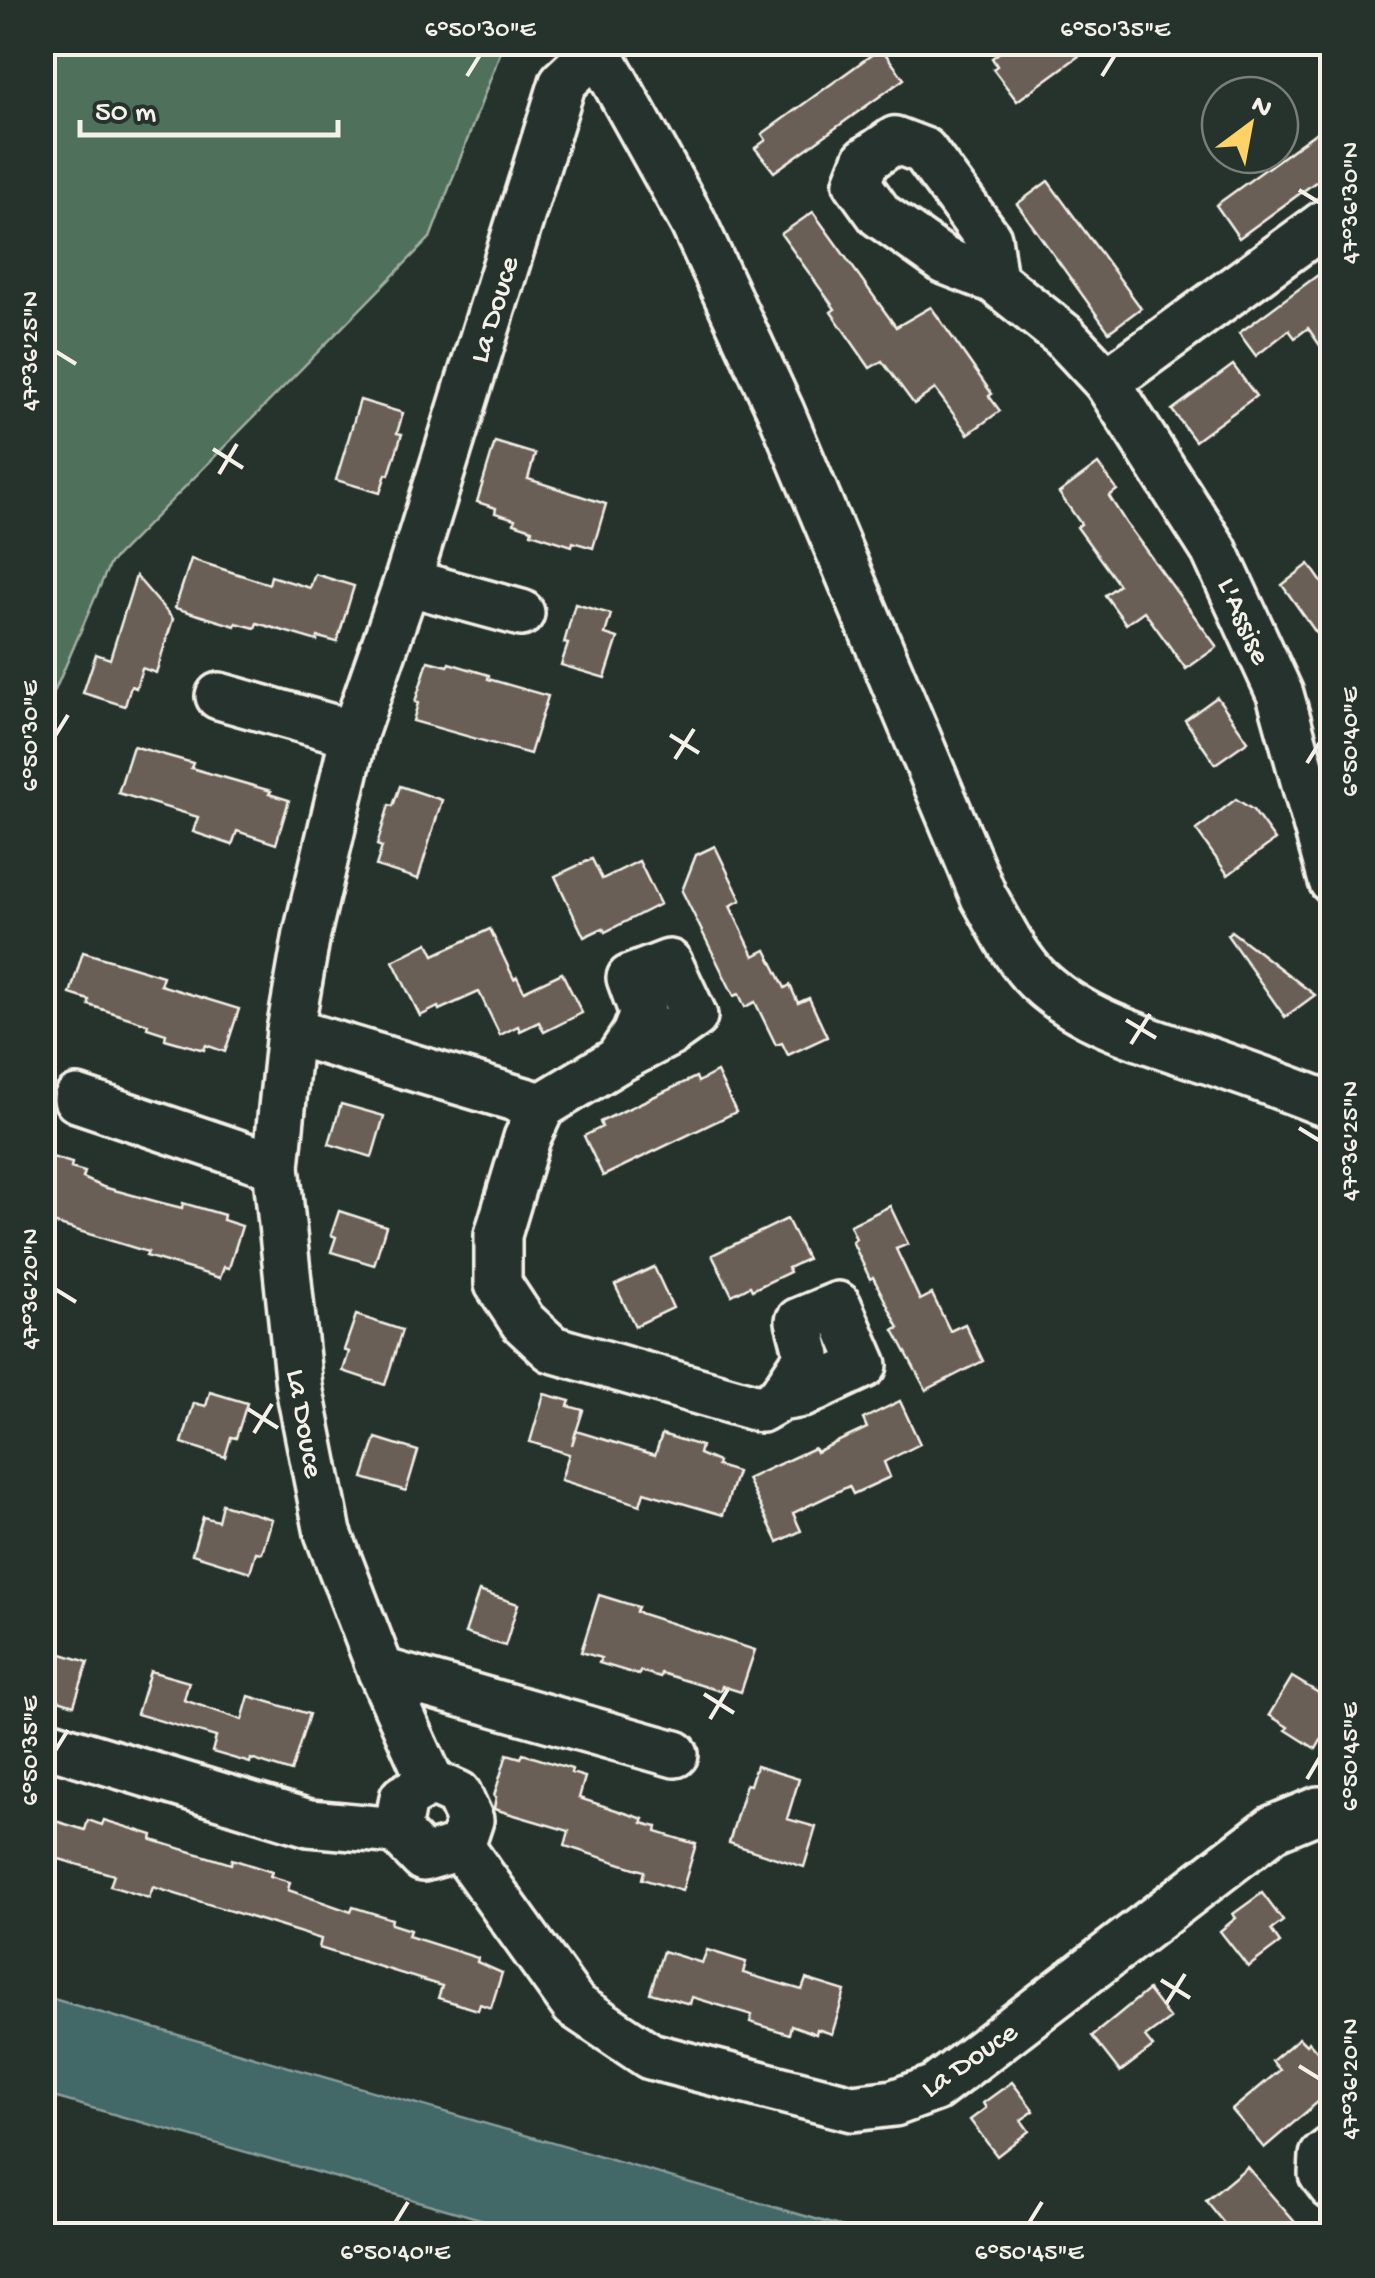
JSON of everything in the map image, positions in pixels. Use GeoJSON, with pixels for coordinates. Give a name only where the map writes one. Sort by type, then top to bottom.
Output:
{"type":"FeatureCollection","features":[{"type":"Feature","properties":{"kind":"street","name":"La Douce"},"geometry":{"type":"LineString","coordinates":[[431,1782],[381,1671],[328,1532],[298,1387],[276,1166],[290,1030],[306,934],[354,734],[407,582],[562,82],[595,46]]}},
{"type":"Feature","properties":{"kind":"street"},"geometry":{"type":"LineString","coordinates":[[595,46],[692,222],[765,377],[984,897],[1016,950],[1051,991],[1104,1022],[1332,1106]]}},
{"type":"Feature","properties":{"kind":"street"},"geometry":{"type":"LineString","coordinates":[[1107,382],[1332,218]]}},
{"type":"Feature","properties":{"kind":"street","name":"L'Assise"},"geometry":{"type":"LineString","coordinates":[[994,280],[1064,336],[1107,382],[1214,550],[1280,694],[1332,881]]}},
{"type":"Feature","properties":{"kind":"street"},"geometry":{"type":"LineString","coordinates":[[407,582],[521,613]]}},
{"type":"Feature","properties":{"kind":"street"},"geometry":{"type":"LineString","coordinates":[[219,696],[354,734]]}},
{"type":"Feature","properties":{"kind":"street"},"geometry":{"type":"LineString","coordinates":[[290,1030],[542,1106]]}},
{"type":"Feature","properties":{"kind":"street"},"geometry":{"type":"LineString","coordinates":[[618,1060],[542,1106],[527,1138],[498,1235],[498,1284],[522,1322],[552,1349],[760,1409],[780,1398]]}},
{"type":"Feature","properties":{"kind":"street"},"geometry":{"type":"LineString","coordinates":[[76,1099],[276,1166]]}},
{"type":"Feature","properties":{"kind":"street"},"geometry":{"type":"LineString","coordinates":[[381,1671],[675,1754]]}},
{"type":"Feature","properties":{"kind":"street"},"geometry":{"type":"LineString","coordinates":[[42,1742],[309,1824],[396,1832],[422,1858],[461,1847],[470,1820],[458,1794],[431,1782],[403,1798],[396,1832]]}},
{"type":"Feature","properties":{"kind":"street","name":"La Douce"},"geometry":{"type":"LineString","coordinates":[[461,1847],[574,2005],[650,2056],[852,2108],[894,2104],[935,2088],[1274,1828],[1318,1810],[1332,1810]]}},
{"type":"Feature","properties":{"kind":"street"},"geometry":{"type":"LineString","coordinates":[[1332,2149],[1323,2156],[1322,2174],[1332,2187]]}},
{"type":"Feature","properties":{"kind":"green space"},"geometry":{"type":"Polygon","coordinates":[[[43,42],[504,43],[430,238],[110,563],[43,718],[43,42]]]}},
{"type":"Feature","properties":{"kind":"water"},"geometry":{"type":"Polygon","coordinates":[[[43,1996],[871,2235],[537,2235],[43,2094],[43,1996]]]}},
{"type":"Feature","properties":{"kind":"building"},"geometry":{"type":"Polygon","coordinates":[[[1013,42],[1098,42],[1017,101],[993,69],[997,66],[992,58],[1013,42]]]}},
{"type":"Feature","properties":{"kind":"building"},"geometry":{"type":"Polygon","coordinates":[[[881,48],[904,79],[774,172],[755,148],[766,140],[762,134],[881,48]]]}},
{"type":"Feature","properties":{"kind":"building"},"geometry":{"type":"Polygon","coordinates":[[[1332,121],[1332,170],[1239,238],[1216,205],[1257,175],[1300,175],[1300,144],[1332,121]]]}},
{"type":"Feature","properties":{"kind":"building"},"geometry":{"type":"Polygon","coordinates":[[[1048,181],[1141,308],[1109,332],[1017,204],[1048,181]]]}},
{"type":"Feature","properties":{"kind":"building"},"geometry":{"type":"Polygon","coordinates":[[[813,212],[896,327],[931,307],[1000,411],[968,434],[935,389],[914,404],[882,361],[870,368],[831,312],[835,309],[781,234],[813,212]]]}},
{"type":"Feature","properties":{"kind":"building"},"geometry":{"type":"Polygon","coordinates":[[[1318,275],[1332,295],[1332,363],[1308,328],[1295,338],[1289,330],[1256,356],[1239,333],[1318,275]]]}},
{"type":"Feature","properties":{"kind":"building"},"geometry":{"type":"Polygon","coordinates":[[[1233,365],[1256,396],[1195,441],[1172,410],[1233,365]]]}},
{"type":"Feature","properties":{"kind":"building"},"geometry":{"type":"Polygon","coordinates":[[[360,400],[403,413],[397,433],[402,434],[380,493],[336,480],[360,400]]]}},
{"type":"Feature","properties":{"kind":"building"},"geometry":{"type":"Polygon","coordinates":[[[495,442],[535,454],[528,479],[606,504],[593,548],[531,533],[532,529],[514,523],[515,519],[495,513],[496,508],[477,502],[495,442]]]}},
{"type":"Feature","properties":{"kind":"building"},"geometry":{"type":"Polygon","coordinates":[[[1098,464],[1117,490],[1109,496],[1126,523],[1217,647],[1186,669],[1144,611],[1126,624],[1105,595],[1119,585],[1077,527],[1081,524],[1059,493],[1098,464]]]}},
{"type":"Feature","properties":{"kind":"building"},"geometry":{"type":"Polygon","coordinates":[[[191,559],[269,584],[271,576],[310,588],[315,574],[354,586],[337,642],[318,637],[317,641],[257,623],[255,628],[236,623],[235,626],[175,608],[191,559]]]}},
{"type":"Feature","properties":{"kind":"building"},"geometry":{"type":"Polygon","coordinates":[[[1309,564],[1332,597],[1332,655],[1282,585],[1309,564]]]}},
{"type":"Feature","properties":{"kind":"building"},"geometry":{"type":"Polygon","coordinates":[[[136,576],[173,619],[156,673],[142,668],[125,706],[83,693],[96,654],[110,659],[136,576]]]}},
{"type":"Feature","properties":{"kind":"building"},"geometry":{"type":"Polygon","coordinates":[[[575,604],[611,614],[605,634],[618,638],[605,678],[561,665],[575,604]]]}},
{"type":"Feature","properties":{"kind":"building"},"geometry":{"type":"Polygon","coordinates":[[[428,661],[448,666],[449,663],[548,696],[530,754],[413,721],[428,661]]]}},
{"type":"Feature","properties":{"kind":"building"},"geometry":{"type":"Polygon","coordinates":[[[1217,697],[1248,741],[1215,764],[1185,720],[1217,697]]]}},
{"type":"Feature","properties":{"kind":"building"},"geometry":{"type":"Polygon","coordinates":[[[133,746],[193,763],[191,768],[289,800],[276,844],[237,831],[232,845],[193,832],[198,817],[118,793],[133,746]]]}},
{"type":"Feature","properties":{"kind":"building"},"geometry":{"type":"Polygon","coordinates":[[[400,786],[442,800],[418,879],[376,866],[382,847],[377,845],[389,805],[393,806],[400,786]]]}},
{"type":"Feature","properties":{"kind":"building"},"geometry":{"type":"Polygon","coordinates":[[[1236,799],[1253,810],[1275,840],[1228,875],[1196,830],[1236,799]]]}},
{"type":"Feature","properties":{"kind":"building"},"geometry":{"type":"Polygon","coordinates":[[[715,846],[741,900],[730,906],[754,956],[766,950],[785,988],[790,985],[798,1003],[809,998],[827,1037],[788,1055],[782,1043],[776,1045],[755,1002],[745,1007],[739,994],[734,996],[682,891],[696,855],[715,846]]]}},
{"type":"Feature","properties":{"kind":"building"},"geometry":{"type":"Polygon","coordinates":[[[592,859],[602,879],[639,861],[660,904],[605,932],[603,928],[584,937],[555,876],[592,859]]]}},
{"type":"Feature","properties":{"kind":"building"},"geometry":{"type":"Polygon","coordinates":[[[490,929],[524,991],[562,973],[582,1013],[544,1032],[539,1022],[500,1035],[479,992],[420,1016],[393,961],[428,943],[434,955],[490,929]]]}},
{"type":"Feature","properties":{"kind":"building"},"geometry":{"type":"Polygon","coordinates":[[[1231,931],[1315,995],[1285,1017],[1227,935],[1231,931]]]}},
{"type":"Feature","properties":{"kind":"building"},"geometry":{"type":"Polygon","coordinates":[[[83,952],[163,976],[160,985],[239,1009],[225,1052],[165,1039],[166,1034],[147,1028],[148,1024],[89,1005],[89,1000],[70,994],[83,952]]]}},
{"type":"Feature","properties":{"kind":"building"},"geometry":{"type":"Polygon","coordinates":[[[717,1072],[736,1112],[603,1176],[584,1136],[602,1127],[600,1122],[696,1077],[698,1082],[717,1072]]]}},
{"type":"Feature","properties":{"kind":"building"},"geometry":{"type":"Polygon","coordinates":[[[341,1104],[384,1116],[372,1157],[329,1144],[341,1104]]]}},
{"type":"Feature","properties":{"kind":"building"},"geometry":{"type":"Polygon","coordinates":[[[42,1154],[72,1163],[71,1168],[85,1172],[83,1178],[103,1187],[224,1215],[223,1220],[242,1226],[229,1268],[224,1267],[220,1278],[53,1223],[48,1237],[42,1237],[42,1154]]]}},
{"type":"Feature","properties":{"kind":"building"},"geometry":{"type":"Polygon","coordinates":[[[890,1206],[908,1244],[896,1249],[920,1300],[932,1294],[950,1331],[965,1324],[983,1361],[926,1390],[894,1330],[899,1328],[852,1241],[856,1239],[850,1225],[890,1206]]]}},
{"type":"Feature","properties":{"kind":"building"},"geometry":{"type":"Polygon","coordinates":[[[339,1211],[386,1226],[374,1265],[331,1252],[336,1237],[331,1235],[339,1211]]]}},
{"type":"Feature","properties":{"kind":"building"},"geometry":{"type":"Polygon","coordinates":[[[787,1219],[807,1259],[788,1268],[790,1272],[732,1295],[712,1255],[787,1219]]]}},
{"type":"Feature","properties":{"kind":"building"},"geometry":{"type":"Polygon","coordinates":[[[654,1267],[673,1308],[635,1326],[615,1285],[654,1267]]]}},
{"type":"Feature","properties":{"kind":"building"},"geometry":{"type":"Polygon","coordinates":[[[356,1315],[402,1330],[385,1385],[343,1371],[349,1352],[344,1350],[356,1315]]]}},
{"type":"Feature","properties":{"kind":"building"},"geometry":{"type":"Polygon","coordinates":[[[210,1392],[247,1403],[236,1438],[231,1437],[225,1457],[182,1443],[194,1403],[206,1406],[210,1392]]]}},
{"type":"Feature","properties":{"kind":"building"},"geometry":{"type":"Polygon","coordinates":[[[544,1394],[570,1401],[568,1406],[583,1410],[576,1431],[655,1455],[662,1434],[701,1446],[699,1454],[718,1462],[717,1466],[737,1472],[723,1515],[644,1492],[640,1505],[561,1480],[569,1454],[530,1442],[544,1394]]]}},
{"type":"Feature","properties":{"kind":"building"},"geometry":{"type":"Polygon","coordinates":[[[900,1401],[920,1444],[884,1462],[890,1477],[853,1494],[849,1486],[793,1513],[801,1531],[778,1542],[747,1479],[867,1428],[863,1419],[900,1401]]]}},
{"type":"Feature","properties":{"kind":"building"},"geometry":{"type":"Polygon","coordinates":[[[376,1438],[418,1451],[406,1491],[363,1478],[376,1438]]]}},
{"type":"Feature","properties":{"kind":"building"},"geometry":{"type":"Polygon","coordinates":[[[222,1504],[272,1519],[262,1553],[256,1552],[250,1572],[192,1554],[203,1517],[218,1521],[222,1504]]]}},
{"type":"Feature","properties":{"kind":"building"},"geometry":{"type":"Polygon","coordinates":[[[479,1591],[518,1604],[505,1646],[465,1633],[479,1591]]]}},
{"type":"Feature","properties":{"kind":"building"},"geometry":{"type":"Polygon","coordinates":[[[599,1595],[638,1607],[636,1612],[755,1650],[741,1692],[722,1686],[720,1691],[661,1673],[660,1677],[640,1671],[639,1675],[599,1663],[601,1658],[581,1652],[599,1595]]]}},
{"type":"Feature","properties":{"kind":"building"},"geometry":{"type":"Polygon","coordinates":[[[49,1650],[88,1662],[74,1705],[42,1695],[42,1671],[49,1650]]]}},
{"type":"Feature","properties":{"kind":"building"},"geometry":{"type":"Polygon","coordinates":[[[150,1671],[189,1682],[184,1700],[242,1720],[249,1696],[309,1714],[291,1772],[212,1752],[216,1737],[137,1714],[150,1671]]]}},
{"type":"Feature","properties":{"kind":"building"},"geometry":{"type":"Polygon","coordinates":[[[1292,1677],[1327,1698],[1321,1708],[1332,1715],[1332,1721],[1316,1749],[1269,1715],[1292,1677]]]}},
{"type":"Feature","properties":{"kind":"building"},"geometry":{"type":"Polygon","coordinates":[[[507,1754],[521,1758],[523,1754],[572,1769],[571,1773],[585,1777],[579,1798],[644,1819],[642,1823],[657,1827],[656,1832],[696,1844],[682,1891],[642,1879],[644,1871],[565,1846],[569,1831],[494,1809],[507,1754]]]}},
{"type":"Feature","properties":{"kind":"building"},"geometry":{"type":"Polygon","coordinates":[[[756,1766],[799,1779],[787,1819],[816,1827],[804,1867],[729,1843],[746,1784],[750,1785],[756,1766]]]}},
{"type":"Feature","properties":{"kind":"building"},"geometry":{"type":"Polygon","coordinates":[[[42,1817],[85,1830],[88,1820],[102,1825],[104,1820],[153,1835],[152,1840],[272,1872],[270,1876],[290,1882],[288,1890],[351,1912],[353,1907],[392,1919],[391,1924],[410,1930],[408,1936],[478,1958],[477,1962],[502,1973],[491,2008],[480,2004],[478,2010],[438,1998],[442,1986],[319,1948],[321,1939],[153,1887],[149,1898],[110,1886],[114,1875],[42,1854],[42,1817]]]}},
{"type":"Feature","properties":{"kind":"building"},"geometry":{"type":"Polygon","coordinates":[[[1262,1893],[1283,1921],[1271,1930],[1280,1943],[1248,1967],[1220,1931],[1236,1918],[1233,1914],[1262,1893]]]}},
{"type":"Feature","properties":{"kind":"building"},"geometry":{"type":"Polygon","coordinates":[[[707,1950],[746,1962],[743,1973],[802,1990],[806,1979],[845,1991],[832,2034],[817,2029],[816,2034],[791,2025],[789,2034],[750,2022],[752,2015],[692,1997],[690,2004],[650,1993],[663,1951],[702,1963],[707,1950]]]}},
{"type":"Feature","properties":{"kind":"building"},"geometry":{"type":"Polygon","coordinates":[[[1148,1990],[1170,2019],[1145,2037],[1153,2047],[1120,2072],[1092,2036],[1148,1990]]]}},
{"type":"Feature","properties":{"kind":"building"},"geometry":{"type":"Polygon","coordinates":[[[1299,2038],[1306,2045],[1309,2042],[1332,2069],[1332,2090],[1264,2148],[1232,2110],[1280,2070],[1272,2061],[1299,2038]]]}},
{"type":"Feature","properties":{"kind":"building"},"geometry":{"type":"Polygon","coordinates":[[[1012,2082],[1034,2111],[1021,2120],[1029,2131],[997,2156],[970,2120],[986,2108],[983,2103],[1012,2082]]]}},
{"type":"Feature","properties":{"kind":"building"},"geometry":{"type":"Polygon","coordinates":[[[1247,2167],[1307,2236],[1234,2236],[1206,2201],[1247,2167]]]}}]}
